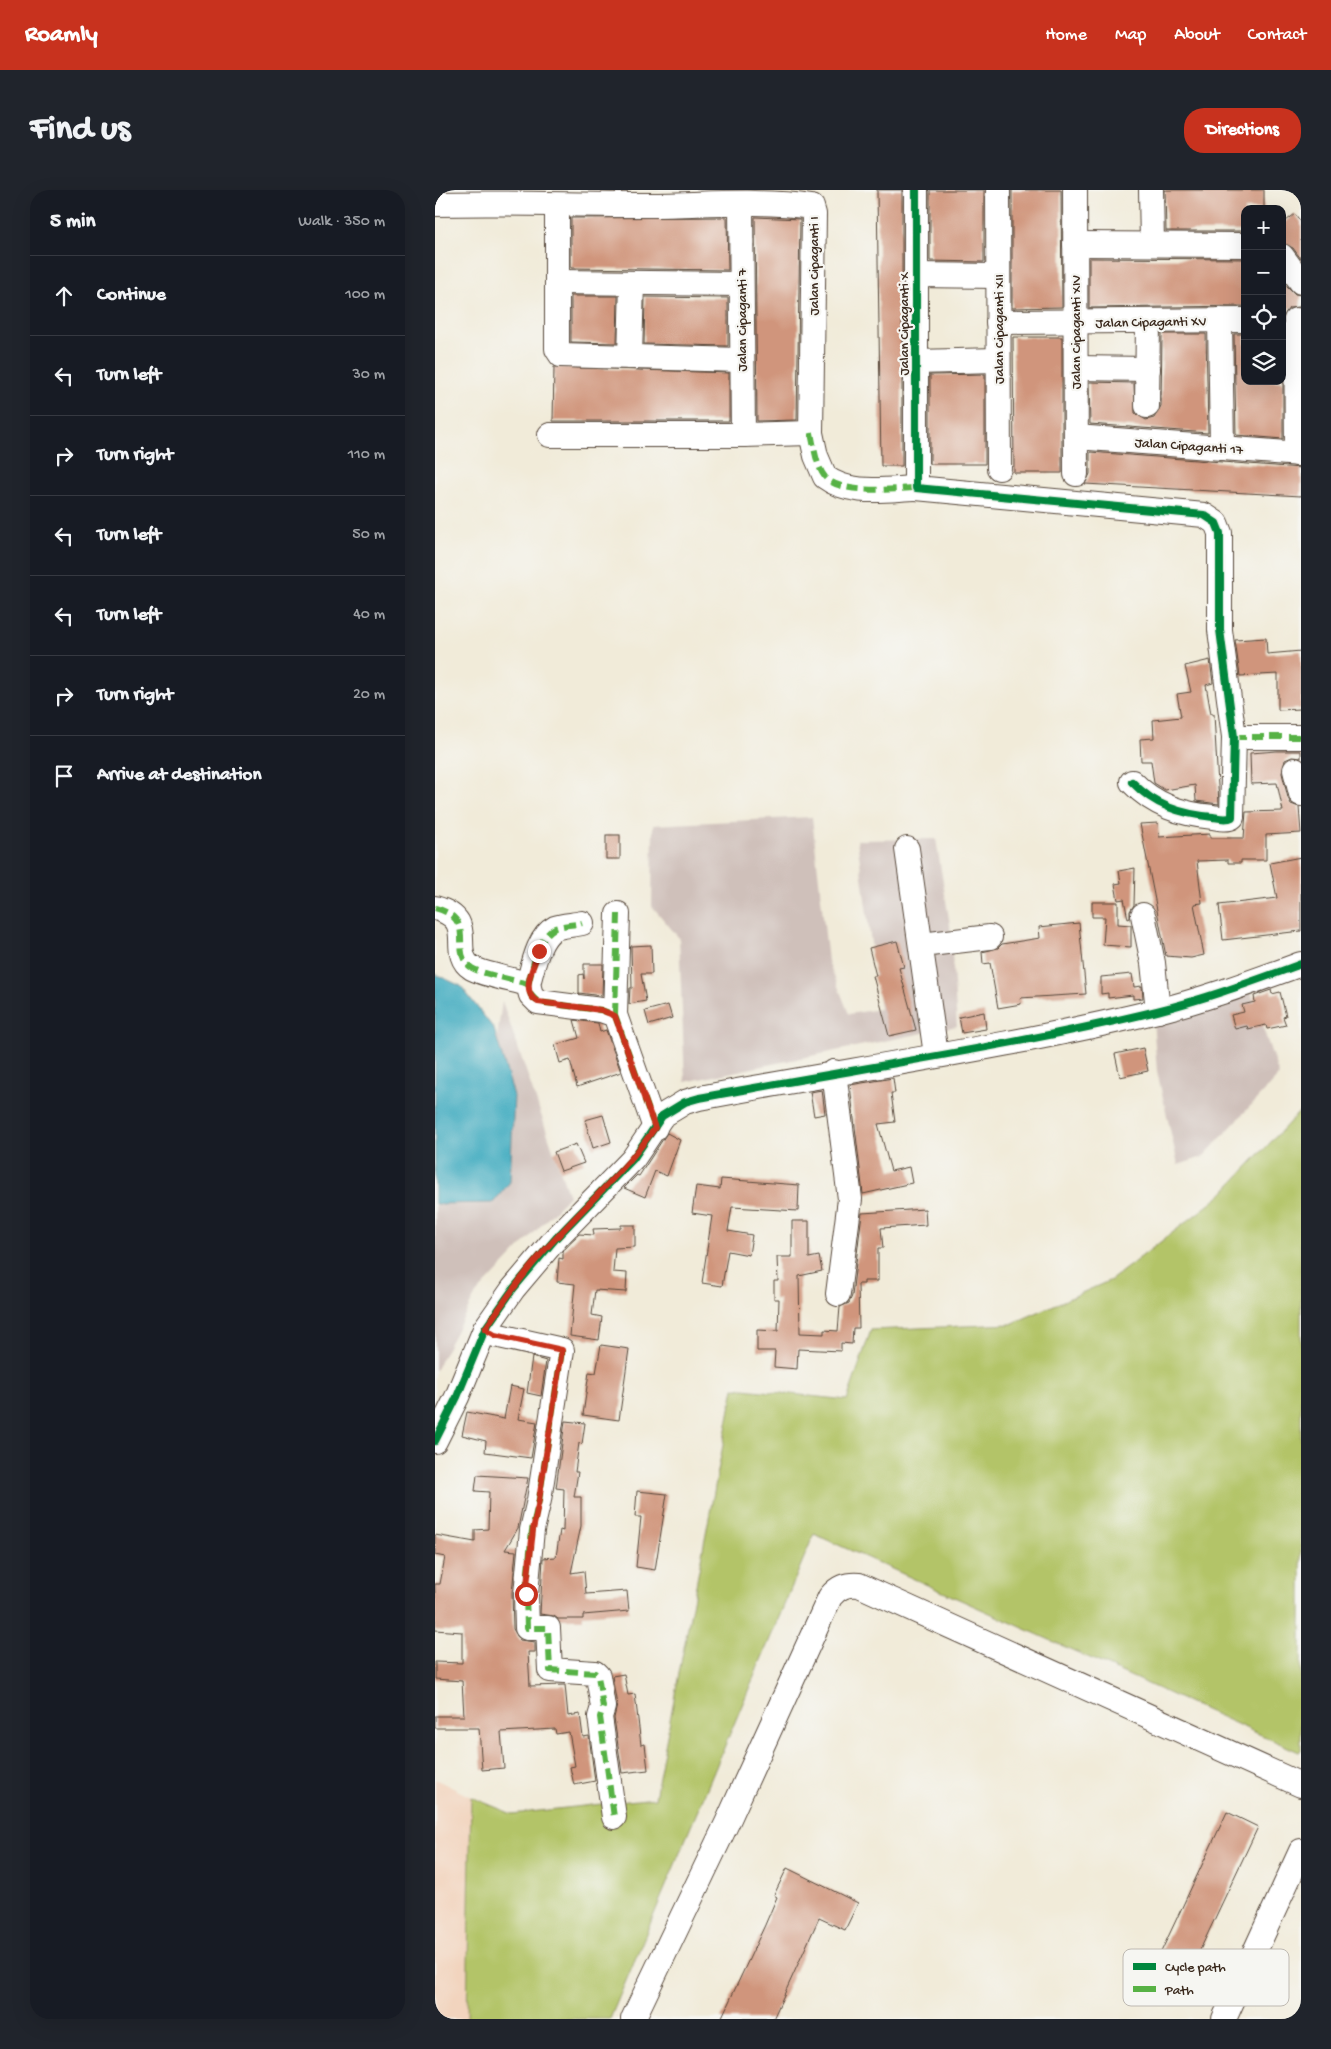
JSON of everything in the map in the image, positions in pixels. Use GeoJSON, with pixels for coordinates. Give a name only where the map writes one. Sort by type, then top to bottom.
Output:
{"type":"FeatureCollection","features":[{"type":"Feature","properties":{"kind":"street","name":"Jalan Cipaganti X"},"geometry":{"type":"LineString","coordinates":[[916,190],[916,488]]}},
{"type":"Feature","properties":{"kind":"street","name":"Jalan Cipaganti XII"},"geometry":{"type":"LineString","coordinates":[[997,190],[999,468]]}},
{"type":"Feature","properties":{"kind":"street","name":"Jalan Cipaganti XIV"},"geometry":{"type":"LineString","coordinates":[[1075,190],[1076,474]]}},
{"type":"Feature","properties":{"kind":"street"},"geometry":{"type":"LineString","coordinates":[[1151,190],[1152,244]]}},
{"type":"Feature","properties":{"kind":"street","name":"Jalan Cipaganti I"},"geometry":{"type":"LineString","coordinates":[[435,204],[507,196],[557,206],[741,204],[812,207],[814,214],[811,433]]}},
{"type":"Feature","properties":{"kind":"street","name":"Jalan Cipaganti 7"},"geometry":{"type":"LineString","coordinates":[[741,204],[743,435]]}},
{"type":"Feature","properties":{"kind":"street"},"geometry":{"type":"LineString","coordinates":[[557,206],[559,352],[564,356],[741,360]]}},
{"type":"Feature","properties":{"kind":"street"},"geometry":{"type":"LineString","coordinates":[[1075,244],[1241,245]]}},
{"type":"Feature","properties":{"kind":"street"},"geometry":{"type":"LineString","coordinates":[[1286,261],[1301,282]]}},
{"type":"Feature","properties":{"kind":"street"},"geometry":{"type":"LineString","coordinates":[[916,275],[997,276]]}},
{"type":"Feature","properties":{"kind":"street"},"geometry":{"type":"LineString","coordinates":[[557,282],[741,284]]}},
{"type":"Feature","properties":{"kind":"street"},"geometry":{"type":"LineString","coordinates":[[630,357],[632,283]]}},
{"type":"Feature","properties":{"kind":"street"},"geometry":{"type":"LineString","coordinates":[[1220,320],[1222,448]]}},
{"type":"Feature","properties":{"kind":"street","name":"Jalan Cipaganti XV"},"geometry":{"type":"LineString","coordinates":[[997,322],[1241,320]]}},
{"type":"Feature","properties":{"kind":"street"},"geometry":{"type":"LineString","coordinates":[[1293,320],[1299,454]]}},
{"type":"Feature","properties":{"kind":"street"},"geometry":{"type":"LineString","coordinates":[[1147,406],[1148,321]]}},
{"type":"Feature","properties":{"kind":"street"},"geometry":{"type":"LineString","coordinates":[[916,362],[998,360]]}},
{"type":"Feature","properties":{"kind":"street"},"geometry":{"type":"LineString","coordinates":[[1076,368],[1148,368]]}},
{"type":"Feature","properties":{"kind":"street"},"geometry":{"type":"LineString","coordinates":[[550,435],[811,433],[821,468],[830,480],[861,490],[916,488],[1204,515],[1216,523],[1220,533],[1220,630],[1234,737],[1231,818],[1186,815],[1157,802],[1141,792],[1132,782]]}},
{"type":"Feature","properties":{"kind":"street","name":"Jalan Cipaganti 17"},"geometry":{"type":"LineString","coordinates":[[1076,437],[1299,454]]}},
{"type":"Feature","properties":{"kind":"street"},"geometry":{"type":"LineString","coordinates":[[1234,737],[1301,738]]}},
{"type":"Feature","properties":{"kind":"street"},"geometry":{"type":"LineString","coordinates":[[1295,770],[1301,794]]}},
{"type":"Feature","properties":{"kind":"street"},"geometry":{"type":"LineString","coordinates":[[907,850],[936,1055]]}},
{"type":"Feature","properties":{"kind":"street"},"geometry":{"type":"LineString","coordinates":[[435,908],[448,912],[455,918],[460,928],[464,960],[472,968],[528,984]]}},
{"type":"Feature","properties":{"kind":"street"},"geometry":{"type":"LineString","coordinates":[[618,914],[615,1016],[655,1128]]}},
{"type":"Feature","properties":{"kind":"street"},"geometry":{"type":"LineString","coordinates":[[1143,915],[1153,963],[1159,1011]]}},
{"type":"Feature","properties":{"kind":"street"},"geometry":{"type":"LineString","coordinates":[[583,923],[556,928],[550,932],[539,951],[528,984],[531,995],[538,1002],[601,1010],[615,1016]]}},
{"type":"Feature","properties":{"kind":"street"},"geometry":{"type":"LineString","coordinates":[[921,945],[989,937]]}},
{"type":"Feature","properties":{"kind":"street"},"geometry":{"type":"LineString","coordinates":[[435,1441],[457,1397],[485,1329],[513,1289],[557,1237],[620,1173],[663,1116],[685,1102],[834,1072],[1047,1035],[1159,1011],[1229,990],[1301,964]]}},
{"type":"Feature","properties":{"kind":"street"},"geometry":{"type":"LineString","coordinates":[[834,1072],[850,1199],[838,1294]]}},
{"type":"Feature","properties":{"kind":"street"},"geometry":{"type":"LineString","coordinates":[[485,1329],[495,1335],[562,1350],[533,1530],[526,1594],[527,1628],[548,1628],[550,1670],[595,1673],[598,1676],[603,1707],[600,1717],[614,1817]]}},
{"type":"Feature","properties":{"kind":"street"},"geometry":{"type":"LineString","coordinates":[[633,2019],[727,1823],[830,1597],[837,1589],[845,1586],[859,1585],[1301,1785]]}},
{"type":"Feature","properties":{"kind":"street"},"geometry":{"type":"LineString","coordinates":[[1256,1949],[1301,1851]]}},
{"type":"Feature","properties":{"kind":"street"},"geometry":{"type":"LineString","coordinates":[[1224,2019],[1230,2006]]}},
{"type":"Feature","properties":{"kind":"shaded area"},"geometry":{"type":"Polygon","coordinates":[[[812,817],[828,961],[849,1014],[880,1009],[857,840],[936,839],[950,925],[957,1026],[685,1082],[679,938],[652,906],[653,825],[812,817]]]}},
{"type":"Feature","properties":{"kind":"shaded area"},"geometry":{"type":"Polygon","coordinates":[[[1249,987],[1279,1075],[1203,1157],[1178,1165],[1157,1071],[1153,1020],[1249,987]]]}},
{"type":"Feature","properties":{"kind":"shaded area"},"geometry":{"type":"Polygon","coordinates":[[[502,1001],[569,1196],[476,1294],[435,1371],[435,1185],[493,1068],[502,1001]]]}},
{"type":"Feature","properties":{"kind":"shaded area"},"geometry":{"type":"Polygon","coordinates":[[[435,1779],[471,1797],[467,2019],[435,2019],[435,1779]]]}},
{"type":"Feature","properties":{"kind":"green space"},"geometry":{"type":"Polygon","coordinates":[[[1301,1110],[1301,1750],[1299,1752],[814,1534],[610,2019],[467,2019],[471,1797],[512,1814],[655,1798],[734,1388],[847,1400],[871,1330],[1011,1324],[1111,1280],[1220,1196],[1301,1110]]]}},
{"type":"Feature","properties":{"kind":"water"},"geometry":{"type":"Polygon","coordinates":[[[435,974],[461,986],[494,1029],[514,1096],[510,1182],[493,1203],[435,1204],[435,974]]]}},
{"type":"Feature","properties":{"kind":"building"},"geometry":{"type":"Polygon","coordinates":[[[877,190],[902,190],[902,466],[881,466],[877,190]]]}},
{"type":"Feature","properties":{"kind":"building"},"geometry":{"type":"Polygon","coordinates":[[[930,190],[984,190],[984,262],[930,261],[930,190]]]}},
{"type":"Feature","properties":{"kind":"building"},"geometry":{"type":"Polygon","coordinates":[[[1012,190],[1061,190],[1062,307],[1012,308],[1012,190]]]}},
{"type":"Feature","properties":{"kind":"building"},"geometry":{"type":"Polygon","coordinates":[[[1165,190],[1264,190],[1264,205],[1241,205],[1241,231],[1166,231],[1165,190]]]}},
{"type":"Feature","properties":{"kind":"building"},"geometry":{"type":"Polygon","coordinates":[[[1295,214],[1301,222],[1301,259],[1293,248],[1286,245],[1286,221],[1295,214]]]}},
{"type":"Feature","properties":{"kind":"building"},"geometry":{"type":"Polygon","coordinates":[[[727,217],[728,270],[571,268],[571,218],[727,217]]]}},
{"type":"Feature","properties":{"kind":"building"},"geometry":{"type":"Polygon","coordinates":[[[755,217],[800,219],[797,420],[757,421],[755,217]]]}},
{"type":"Feature","properties":{"kind":"building"},"geometry":{"type":"Polygon","coordinates":[[[1089,258],[1241,259],[1241,306],[1089,308],[1089,258]]]}},
{"type":"Feature","properties":{"kind":"building"},"geometry":{"type":"Polygon","coordinates":[[[1286,286],[1295,294],[1301,295],[1300,307],[1289,308],[1286,312],[1286,286]]]}},
{"type":"Feature","properties":{"kind":"building"},"geometry":{"type":"Polygon","coordinates":[[[571,296],[618,296],[617,343],[571,342],[571,296]]]}},
{"type":"Feature","properties":{"kind":"building"},"geometry":{"type":"Polygon","coordinates":[[[645,297],[728,298],[728,346],[644,344],[645,297]]]}},
{"type":"Feature","properties":{"kind":"building"},"geometry":{"type":"Polygon","coordinates":[[[1162,334],[1206,334],[1208,433],[1090,424],[1089,382],[1134,383],[1135,413],[1146,420],[1154,418],[1161,406],[1162,334]]]}},
{"type":"Feature","properties":{"kind":"building"},"geometry":{"type":"Polygon","coordinates":[[[1234,334],[1241,334],[1241,385],[1283,385],[1283,439],[1236,435],[1234,334]]]}},
{"type":"Feature","properties":{"kind":"building"},"geometry":{"type":"Polygon","coordinates":[[[1013,337],[1062,337],[1062,473],[1014,473],[1013,337]]]}},
{"type":"Feature","properties":{"kind":"building"},"geometry":{"type":"Polygon","coordinates":[[[554,367],[729,373],[729,421],[553,421],[554,367]]]}},
{"type":"Feature","properties":{"kind":"building"},"geometry":{"type":"Polygon","coordinates":[[[985,374],[985,464],[930,464],[930,375],[985,374]]]}},
{"type":"Feature","properties":{"kind":"building"},"geometry":{"type":"Polygon","coordinates":[[[1090,452],[1301,468],[1301,496],[1085,484],[1090,474],[1090,452]]]}},
{"type":"Feature","properties":{"kind":"building"},"geometry":{"type":"Polygon","coordinates":[[[1266,638],[1267,654],[1301,651],[1301,709],[1278,710],[1278,674],[1240,676],[1235,640],[1266,638]]]}},
{"type":"Feature","properties":{"kind":"building"},"geometry":{"type":"Polygon","coordinates":[[[1210,660],[1213,683],[1206,685],[1211,714],[1214,714],[1219,804],[1196,801],[1195,785],[1165,790],[1154,783],[1151,761],[1141,761],[1140,739],[1154,738],[1153,720],[1181,717],[1177,694],[1191,692],[1185,666],[1210,660]]]}},
{"type":"Feature","properties":{"kind":"building"},"geometry":{"type":"Polygon","coordinates":[[[1301,751],[1301,758],[1292,757],[1285,760],[1282,773],[1291,804],[1299,807],[1301,833],[1266,835],[1266,860],[1241,860],[1241,863],[1228,863],[1228,860],[1197,861],[1202,903],[1194,904],[1204,955],[1191,958],[1166,956],[1140,824],[1158,823],[1159,837],[1210,834],[1210,838],[1244,838],[1246,812],[1283,811],[1277,783],[1251,784],[1250,753],[1301,751]]]}},
{"type":"Feature","properties":{"kind":"building"},"geometry":{"type":"Polygon","coordinates":[[[606,835],[620,835],[620,859],[606,859],[606,835]]]}},
{"type":"Feature","properties":{"kind":"building"},"geometry":{"type":"Polygon","coordinates":[[[1301,857],[1301,931],[1223,940],[1219,905],[1277,898],[1270,863],[1301,857]]]}},
{"type":"Feature","properties":{"kind":"building"},"geometry":{"type":"Polygon","coordinates":[[[1135,868],[1134,905],[1128,919],[1124,899],[1118,900],[1115,884],[1121,883],[1119,871],[1135,868]]]}},
{"type":"Feature","properties":{"kind":"building"},"geometry":{"type":"Polygon","coordinates":[[[1092,902],[1118,902],[1118,924],[1131,925],[1131,947],[1103,945],[1105,917],[1092,917],[1092,902]]]}},
{"type":"Feature","properties":{"kind":"building"},"geometry":{"type":"Polygon","coordinates":[[[1079,923],[1086,994],[1020,998],[1021,1004],[998,1008],[990,963],[983,964],[982,952],[998,948],[1002,944],[1040,938],[1039,927],[1079,923]]]}},
{"type":"Feature","properties":{"kind":"building"},"geometry":{"type":"Polygon","coordinates":[[[897,941],[904,967],[899,968],[916,1030],[889,1036],[873,976],[876,976],[869,948],[897,941]]]}},
{"type":"Feature","properties":{"kind":"building"},"geometry":{"type":"Polygon","coordinates":[[[651,945],[652,974],[641,974],[646,1001],[629,1004],[630,988],[632,988],[631,946],[651,945]]]}},
{"type":"Feature","properties":{"kind":"building"},"geometry":{"type":"Polygon","coordinates":[[[584,964],[603,964],[602,996],[579,993],[579,975],[583,974],[584,979],[584,964]]]}},
{"type":"Feature","properties":{"kind":"building"},"geometry":{"type":"Polygon","coordinates":[[[1132,974],[1134,987],[1142,986],[1143,998],[1133,999],[1133,995],[1108,998],[1108,993],[1101,994],[1101,977],[1132,974]]]}},
{"type":"Feature","properties":{"kind":"building"},"geometry":{"type":"Polygon","coordinates":[[[1271,990],[1272,994],[1280,992],[1286,1016],[1283,1017],[1286,1025],[1267,1029],[1266,1025],[1248,1029],[1247,1026],[1235,1029],[1231,1015],[1244,1012],[1242,1005],[1255,1002],[1254,996],[1271,990]]]}},
{"type":"Feature","properties":{"kind":"building"},"geometry":{"type":"Polygon","coordinates":[[[668,1005],[672,1018],[649,1025],[645,1011],[668,1005]]]}},
{"type":"Feature","properties":{"kind":"building"},"geometry":{"type":"Polygon","coordinates":[[[984,1012],[986,1029],[962,1033],[959,1017],[984,1012]]]}},
{"type":"Feature","properties":{"kind":"building"},"geometry":{"type":"Polygon","coordinates":[[[574,1020],[598,1023],[600,1032],[606,1030],[621,1072],[577,1087],[570,1060],[560,1063],[555,1045],[579,1038],[574,1020]]]}},
{"type":"Feature","properties":{"kind":"building"},"geometry":{"type":"Polygon","coordinates":[[[1143,1048],[1148,1071],[1120,1077],[1115,1054],[1143,1048]]]}},
{"type":"Feature","properties":{"kind":"building"},"geometry":{"type":"Polygon","coordinates":[[[893,1078],[895,1093],[891,1093],[895,1122],[878,1124],[891,1171],[909,1167],[912,1183],[863,1194],[850,1085],[893,1078]]]}},
{"type":"Feature","properties":{"kind":"building"},"geometry":{"type":"Polygon","coordinates":[[[822,1090],[825,1114],[814,1116],[810,1092],[822,1090]]]}},
{"type":"Feature","properties":{"kind":"building"},"geometry":{"type":"Polygon","coordinates":[[[603,1115],[611,1142],[593,1148],[585,1120],[603,1115]]]}},
{"type":"Feature","properties":{"kind":"building"},"geometry":{"type":"Polygon","coordinates":[[[667,1133],[680,1140],[667,1176],[655,1171],[645,1197],[624,1188],[637,1175],[639,1176],[667,1133]]]}},
{"type":"Feature","properties":{"kind":"building"},"geometry":{"type":"Polygon","coordinates":[[[576,1144],[584,1163],[561,1171],[554,1152],[576,1144]]]}},
{"type":"Feature","properties":{"kind":"building"},"geometry":{"type":"Polygon","coordinates":[[[721,1179],[799,1185],[798,1211],[732,1207],[728,1231],[752,1235],[749,1255],[728,1251],[722,1286],[702,1283],[712,1216],[692,1213],[696,1186],[720,1189],[721,1179]]]}},
{"type":"Feature","properties":{"kind":"building"},"geometry":{"type":"Polygon","coordinates":[[[925,1209],[926,1225],[881,1228],[883,1248],[878,1248],[878,1281],[864,1281],[864,1284],[858,1284],[859,1328],[853,1328],[852,1344],[841,1343],[841,1351],[798,1349],[797,1369],[774,1367],[775,1351],[757,1351],[757,1330],[778,1331],[779,1299],[774,1299],[774,1281],[778,1281],[777,1257],[792,1257],[792,1221],[809,1221],[809,1258],[819,1256],[822,1271],[799,1276],[800,1333],[824,1334],[824,1330],[838,1331],[840,1307],[849,1303],[852,1296],[862,1213],[925,1209]]]}},
{"type":"Feature","properties":{"kind":"building"},"geometry":{"type":"Polygon","coordinates":[[[621,1225],[635,1225],[635,1247],[615,1248],[613,1272],[627,1273],[626,1292],[595,1290],[592,1315],[602,1317],[599,1340],[570,1336],[575,1284],[557,1282],[559,1258],[563,1259],[563,1251],[579,1234],[594,1235],[593,1229],[621,1228],[621,1225]]]}},
{"type":"Feature","properties":{"kind":"building"},"geometry":{"type":"Polygon","coordinates":[[[601,1345],[629,1349],[619,1420],[583,1415],[589,1372],[596,1373],[601,1345]]]}},
{"type":"Feature","properties":{"kind":"building"},"geometry":{"type":"Polygon","coordinates":[[[532,1357],[546,1361],[541,1396],[527,1393],[532,1357]]]}},
{"type":"Feature","properties":{"kind":"building"},"geometry":{"type":"Polygon","coordinates":[[[510,1386],[524,1389],[518,1419],[537,1422],[531,1458],[485,1452],[486,1441],[462,1435],[467,1412],[504,1419],[510,1386]]]}},
{"type":"Feature","properties":{"kind":"building"},"geometry":{"type":"Polygon","coordinates":[[[565,1421],[585,1423],[582,1444],[579,1443],[575,1472],[578,1472],[574,1497],[581,1497],[581,1526],[571,1573],[584,1571],[586,1594],[627,1591],[629,1611],[583,1615],[583,1619],[558,1619],[554,1616],[540,1614],[543,1558],[556,1557],[560,1530],[563,1531],[564,1489],[556,1488],[565,1421]]]}},
{"type":"Feature","properties":{"kind":"building"},"geometry":{"type":"Polygon","coordinates":[[[477,1475],[528,1478],[518,1528],[505,1550],[516,1551],[512,1593],[513,1629],[520,1640],[535,1642],[535,1652],[528,1652],[530,1686],[565,1685],[568,1716],[580,1714],[583,1737],[589,1736],[595,1781],[574,1785],[570,1767],[575,1766],[569,1732],[556,1734],[555,1729],[501,1732],[504,1768],[482,1770],[479,1728],[435,1728],[435,1716],[464,1716],[462,1681],[435,1679],[435,1662],[462,1663],[462,1632],[435,1630],[435,1584],[440,1584],[445,1557],[435,1555],[435,1535],[475,1542],[475,1530],[488,1529],[489,1492],[475,1491],[477,1475]]]}},
{"type":"Feature","properties":{"kind":"building"},"geometry":{"type":"Polygon","coordinates":[[[637,1491],[667,1494],[655,1570],[636,1567],[641,1517],[635,1517],[637,1491]]]}},
{"type":"Feature","properties":{"kind":"building"},"geometry":{"type":"Polygon","coordinates":[[[624,1674],[628,1695],[635,1694],[641,1745],[645,1744],[648,1770],[622,1773],[614,1718],[617,1705],[612,1676],[624,1674]]]}},
{"type":"Feature","properties":{"kind":"building"},"geometry":{"type":"Polygon","coordinates":[[[1227,1812],[1258,1827],[1200,1949],[1162,1949],[1227,1812]]]}},
{"type":"Feature","properties":{"kind":"building"},"geometry":{"type":"Polygon","coordinates":[[[787,1868],[858,1903],[845,1930],[819,1918],[773,2019],[721,2019],[765,1925],[777,1897],[774,1895],[787,1868]]]}},
{"type":"Feature","properties":{"kind":"marked path"},"geometry":{"type":"LineString","coordinates":[[811,433],[819,467],[825,477],[833,483],[855,489],[868,490],[916,488]]}},
{"type":"Feature","properties":{"kind":"marked path"},"geometry":{"type":"LineString","coordinates":[[1234,737],[1301,737]]}},
{"type":"Feature","properties":{"kind":"marked path"},"geometry":{"type":"LineString","coordinates":[[435,908],[448,913],[456,920],[460,928],[462,954],[465,961],[472,968],[490,975],[528,984],[531,995],[538,1002],[601,1010],[615,1015],[655,1128]]}},
{"type":"Feature","properties":{"kind":"marked path"},"geometry":{"type":"LineString","coordinates":[[615,1015],[618,914]]}},
{"type":"Feature","properties":{"kind":"marked path"},"geometry":{"type":"LineString","coordinates":[[528,984],[540,945],[549,932],[558,927],[582,923]]}},
{"type":"Feature","properties":{"kind":"marked path"},"geometry":{"type":"LineString","coordinates":[[562,1350],[539,1500],[532,1530],[526,1594],[527,1628],[548,1628],[550,1670],[595,1673],[598,1676],[603,1707],[600,1717],[614,1817]]}},
{"type":"Feature","properties":{"kind":"cycle path"},"geometry":{"type":"LineString","coordinates":[[916,190],[916,488],[1204,515],[1216,523],[1220,533],[1220,630],[1234,737],[1232,817],[1201,816],[1179,811],[1159,803],[1132,782]]}},
{"type":"Feature","properties":{"kind":"cycle path"},"geometry":{"type":"LineString","coordinates":[[435,1441],[457,1397],[485,1329],[513,1289],[557,1237],[633,1159],[662,1116],[685,1102],[756,1087],[986,1047],[1100,1024],[1194,1001],[1301,964]]}},
{"type":"Feature","properties":{"kind":"route"},"geometry":{"type":"LineString","coordinates":[[526,1594],[533,1530],[562,1350],[495,1335],[485,1329],[513,1289],[557,1237],[633,1159],[655,1128],[615,1016],[601,1010],[534,1000],[529,991],[528,984],[539,951]]}}]}
